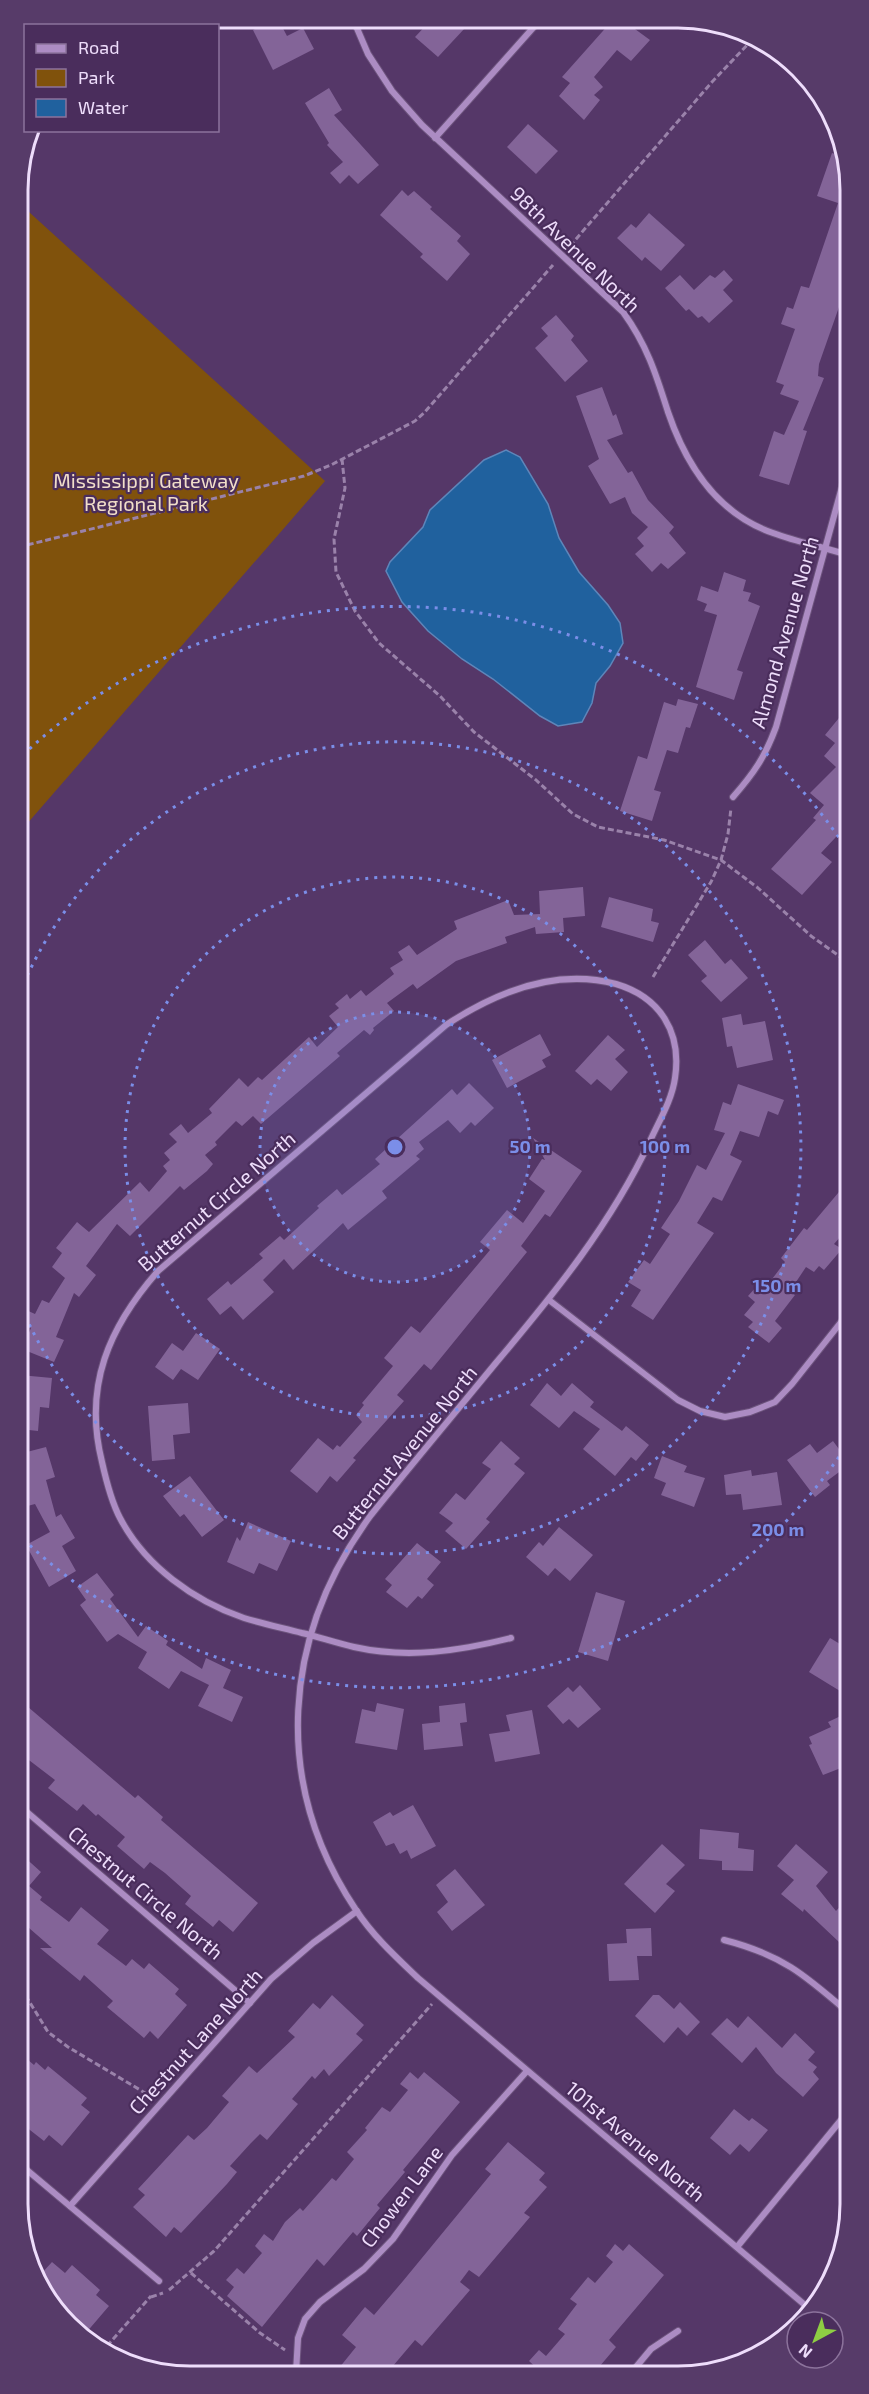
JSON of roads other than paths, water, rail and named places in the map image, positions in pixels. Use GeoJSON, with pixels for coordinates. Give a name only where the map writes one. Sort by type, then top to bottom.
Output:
{"type":"FeatureCollection","features":[{"type":"Feature","properties":{"kind":"street","name":"98th Avenue North"},"geometry":{"type":"LineString","coordinates":[[357,28],[368,54],[392,91],[435,138],[623,312],[645,344],[684,452],[701,480],[724,505],[744,519],[771,532],[840,552]]}},
{"type":"Feature","properties":{"kind":"street"},"geometry":{"type":"LineString","coordinates":[[435,138],[533,28]]}},
{"type":"Feature","properties":{"kind":"street","name":"Almond Avenue North"},"geometry":{"type":"LineString","coordinates":[[733,797],[757,770],[768,751],[840,494]]}},
{"type":"Feature","properties":{"kind":"street","name":"Butternut Circle North"},"geometry":{"type":"LineString","coordinates":[[511,1638],[458,1650],[420,1654],[356,1648],[245,1618],[209,1604],[176,1582],[146,1555],[120,1518],[107,1482],[97,1442],[96,1400],[103,1360],[118,1323],[136,1296],[158,1270],[446,1025],[469,1010],[504,993],[528,985],[551,981],[593,980],[627,987]]}},
{"type":"Feature","properties":{"kind":"street","name":"Butternut Avenue North"},"geometry":{"type":"LineString","coordinates":[[440,1996],[388,1949],[357,1911],[324,1850],[313,1822],[298,1744],[298,1692],[304,1658],[326,1588],[350,1543],[549,1300],[590,1245],[626,1185],[666,1105],[675,1080],[674,1040],[665,1018],[656,1005],[640,992],[627,987]]}},
{"type":"Feature","properties":{"kind":"street"},"geometry":{"type":"LineString","coordinates":[[549,1300],[678,1400],[700,1411],[725,1417],[750,1412],[775,1402],[840,1323]]}},
{"type":"Feature","properties":{"kind":"street","name":"Chestnut Circle North"},"geometry":{"type":"LineString","coordinates":[[28,1813],[250,2003]]}},
{"type":"Feature","properties":{"kind":"street","name":"Chestnut Lane North"},"geometry":{"type":"LineString","coordinates":[[70,2206],[250,2003],[294,1959],[357,1911]]}},
{"type":"Feature","properties":{"kind":"street"},"geometry":{"type":"LineString","coordinates":[[724,1940],[754,1948],[783,1961],[840,2006]]}},
{"type":"Feature","properties":{"kind":"street","name":"101st Avenue North"},"geometry":{"type":"LineString","coordinates":[[440,1996],[804,2304]]}},
{"type":"Feature","properties":{"kind":"street","name":"Chowen Lane"},"geometry":{"type":"LineString","coordinates":[[296,2366],[297,2338],[305,2319],[320,2302],[364,2269],[393,2239],[453,2155],[527,2071]]}},
{"type":"Feature","properties":{"kind":"street"},"geometry":{"type":"LineString","coordinates":[[737,2247],[840,2121]]}},
{"type":"Feature","properties":{"kind":"street"},"geometry":{"type":"LineString","coordinates":[[28,2171],[159,2282]]}},
{"type":"Feature","properties":{"kind":"street"},"geometry":{"type":"LineString","coordinates":[[637,2366],[651,2349],[678,2331]]}},
{"type":"Feature","properties":{"kind":"water"},"geometry":{"type":"Polygon","coordinates":[[[506,450],[520,457],[548,504],[559,538],[579,572],[608,605],[620,623],[623,643],[610,666],[596,683],[592,703],[582,722],[558,726],[540,716],[493,679],[462,659],[428,631],[402,602],[386,571],[390,562],[423,527],[430,510],[484,460],[506,450]]]}},
{"type":"Feature","properties":{"kind":"park label","name":"Mississippi Gateway Regional Park"},"geometry":{"type":"Point","coordinates":[146,492]}}]}
